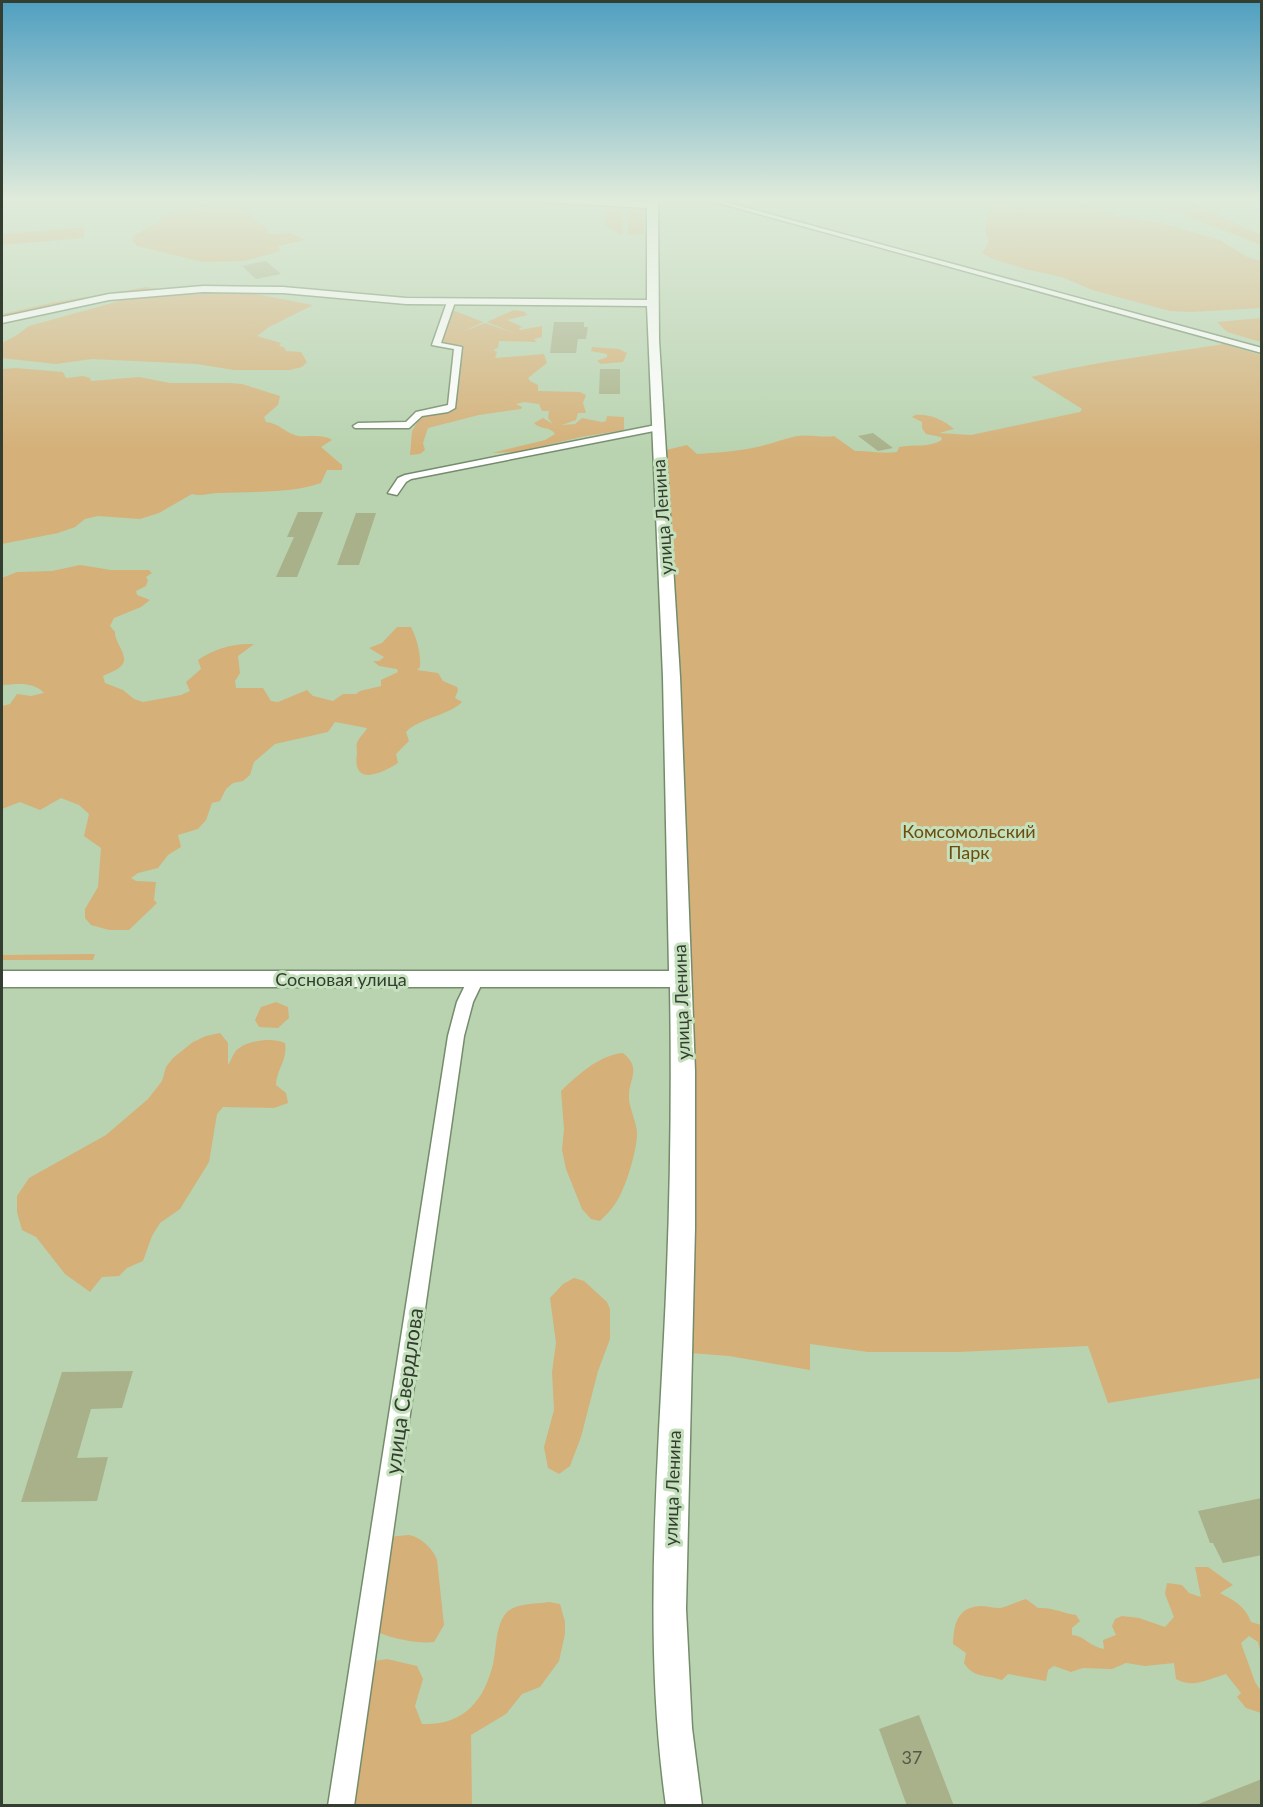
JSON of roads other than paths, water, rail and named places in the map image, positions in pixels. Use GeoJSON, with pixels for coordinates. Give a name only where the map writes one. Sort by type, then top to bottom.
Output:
{"type":"FeatureCollection","features":[{"type":"Feature","properties":{"kind":"main road","name":"улица Ленина"},"geometry":{"type":"LineString","coordinates":[[652,283],[656,428],[670,636],[680,979],[684,1180],[670,1604],[671,1705],[684,1806]]}},
{"type":"Feature","properties":{"kind":"main road"},"geometry":{"type":"LineString","coordinates":[[2,320],[108,297],[203,289],[264,292],[374,304],[652,305]]}},
{"type":"Feature","properties":{"kind":"main road","name":"Сосновая улица"},"geometry":{"type":"LineString","coordinates":[[2,980],[680,979]]}},
{"type":"Feature","properties":{"kind":"street"},"geometry":{"type":"LineString","coordinates":[[1014,283],[1262,351]]}},
{"type":"Feature","properties":{"kind":"street"},"geometry":{"type":"LineString","coordinates":[[358,426],[409,425],[419,414],[445,410],[452,406],[458,347],[436,345],[451,304]]}},
{"type":"Feature","properties":{"kind":"street"},"geometry":{"type":"LineString","coordinates":[[393,493],[402,480],[408,477],[656,428]]}},
{"type":"Feature","properties":{"kind":"street","name":"улица Свердлова"},"geometry":{"type":"LineString","coordinates":[[341,1806],[456,1036],[465,1002],[476,979]]}},
{"type":"Feature","properties":{"kind":"park label","name":"Комсомольский Парк"},"geometry":{"type":"Point","coordinates":[969,841]}}]}
